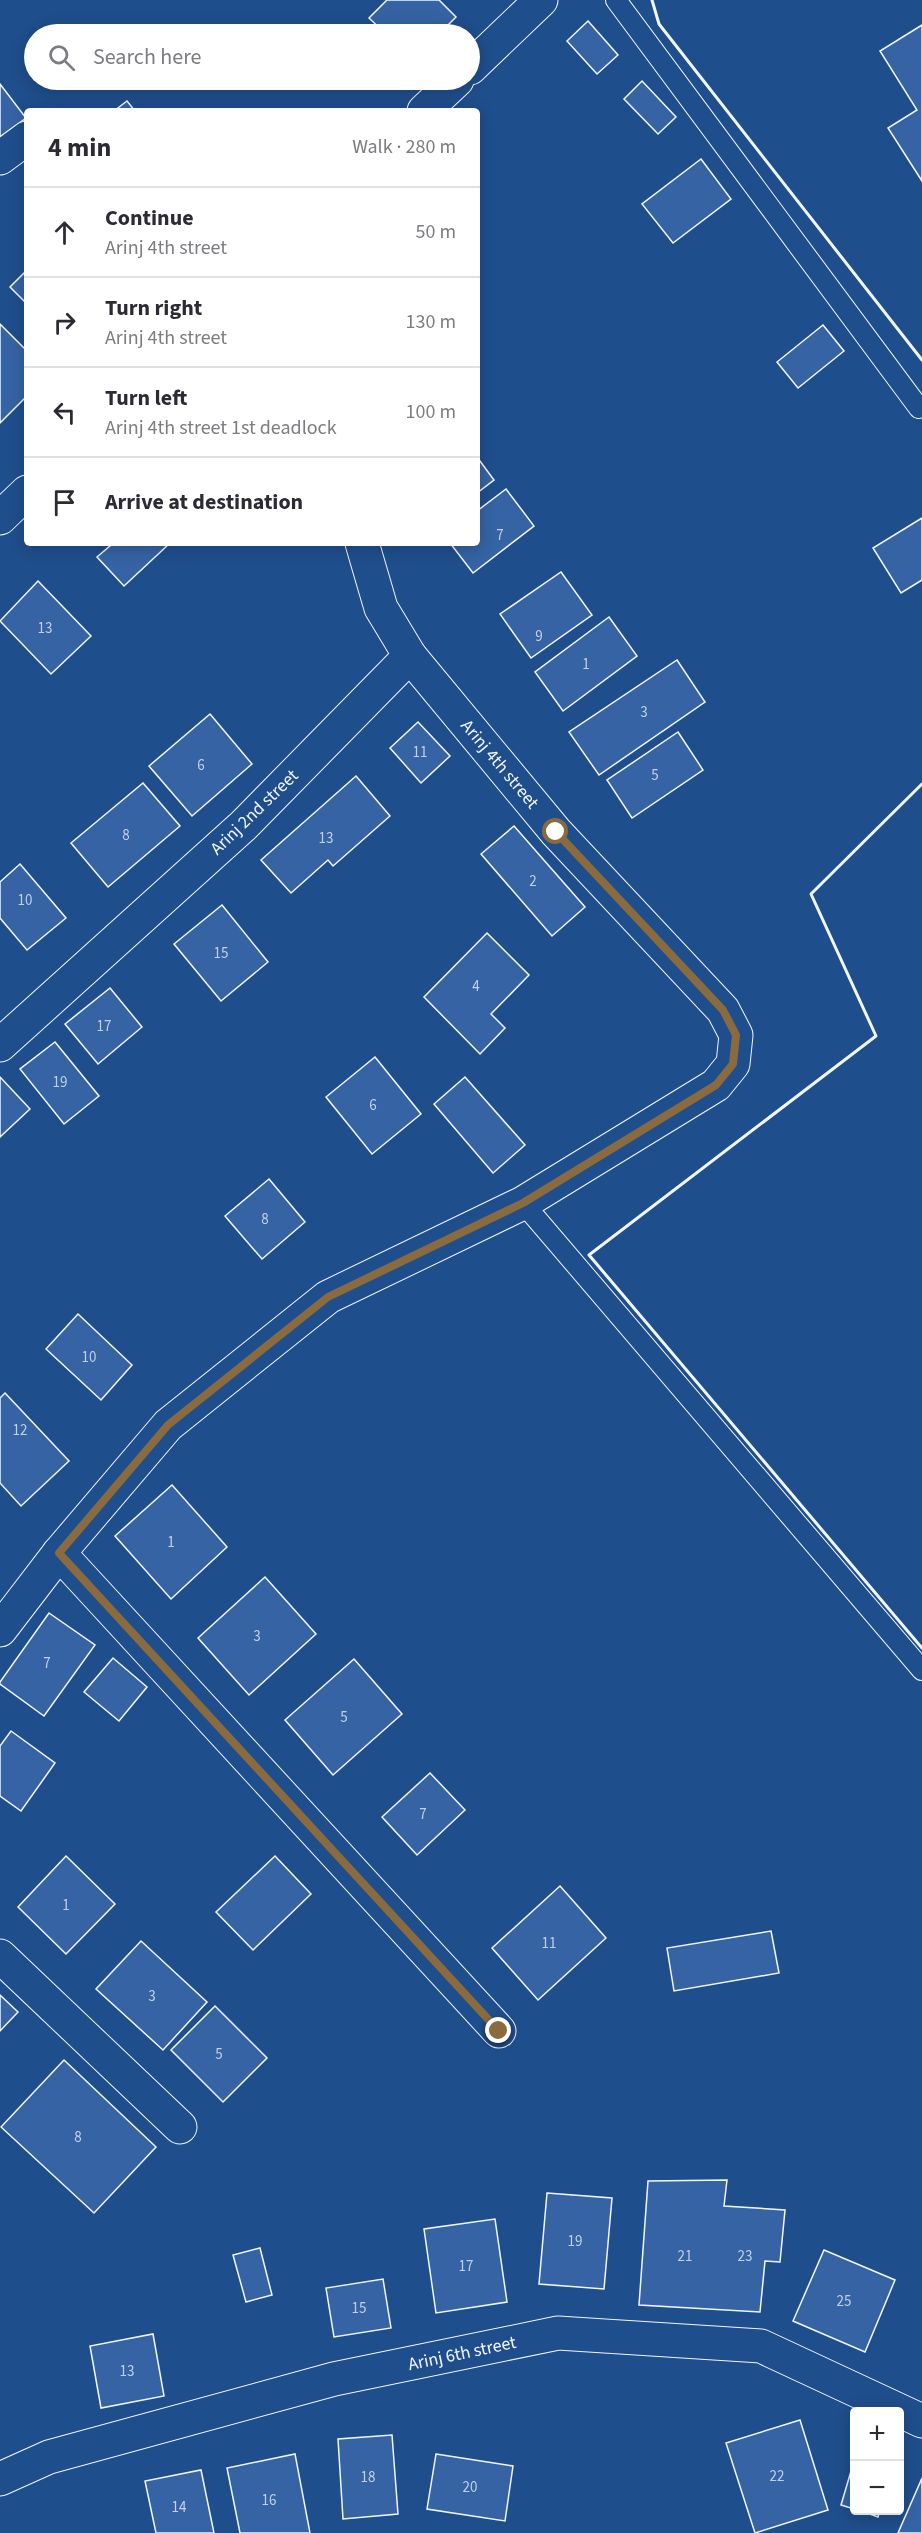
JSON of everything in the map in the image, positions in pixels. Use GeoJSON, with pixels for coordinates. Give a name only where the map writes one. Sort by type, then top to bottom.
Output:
{"type":"FeatureCollection","features":[{"type":"Feature","properties":{"kind":"street"},"geometry":{"type":"LineString","coordinates":[[480,58],[541,0]]}},
{"type":"Feature","properties":{"kind":"street"},"geometry":{"type":"LineString","coordinates":[[427,108],[447,90]]}},
{"type":"Feature","properties":{"kind":"street"},"geometry":{"type":"LineString","coordinates":[[0,158],[24,140]]}},
{"type":"Feature","properties":{"kind":"street"},"geometry":{"type":"LineString","coordinates":[[0,518],[24,495]]}},
{"type":"Feature","properties":{"kind":"street"},"geometry":{"type":"LineString","coordinates":[[363,546],[381,608],[410,656]]}},
{"type":"Feature","properties":{"kind":"street","name":"Arinj 2nd street"},"geometry":{"type":"LineString","coordinates":[[0,1045],[244,825],[410,656]]}},
{"type":"Feature","properties":{"kind":"street","name":"Arinj 4th street"},"geometry":{"type":"LineString","coordinates":[[0,1630],[59,1553],[168,1425],[328,1297],[523,1203],[716,1085],[733,1064],[736,1035],[723,1010],[556,832],[410,656]]}},
{"type":"Feature","properties":{"kind":"street"},"geometry":{"type":"LineString","coordinates":[[59,1553],[499,2031]]}},
{"type":"Feature","properties":{"kind":"street"},"geometry":{"type":"LineString","coordinates":[[0,1956],[180,2127]]}},
{"type":"Feature","properties":{"kind":"street","name":"Arinj 6th street"},"geometry":{"type":"LineString","coordinates":[[0,2479],[49,2457],[334,2379],[558,2333],[761,2346],[922,2421]]}},
{"type":"Feature","properties":{"kind":"lane"},"geometry":{"type":"LineString","coordinates":[[616,0],[919,408]]}},
{"type":"Feature","properties":{"kind":"lane"},"geometry":{"type":"LineString","coordinates":[[523,1203],[922,1670]]}},
{"type":"Feature","properties":{"kind":"building"},"geometry":{"type":"Polygon","coordinates":[[[387,0],[439,0],[456,17],[449,24],[375,24],[369,18],[387,0]]]}},
{"type":"Feature","properties":{"kind":"building"},"geometry":{"type":"Polygon","coordinates":[[[588,21],[618,55],[597,74],[567,41],[588,21]]]}},
{"type":"Feature","properties":{"kind":"building"},"geometry":{"type":"Polygon","coordinates":[[[922,25],[922,181],[888,128],[917,110],[880,51],[922,25]]]}},
{"type":"Feature","properties":{"kind":"building"},"geometry":{"type":"Polygon","coordinates":[[[642,81],[676,117],[658,134],[624,99],[642,81]]]}},
{"type":"Feature","properties":{"kind":"building"},"geometry":{"type":"Polygon","coordinates":[[[0,84],[24,115],[24,119],[0,137],[0,84]]]}},
{"type":"Feature","properties":{"kind":"building"},"geometry":{"type":"Polygon","coordinates":[[[127,101],[133,108],[118,108],[127,101]]]}},
{"type":"Feature","properties":{"kind":"building"},"geometry":{"type":"Polygon","coordinates":[[[701,159],[731,199],[673,243],[642,204],[701,159]]]}},
{"type":"Feature","properties":{"kind":"building"},"geometry":{"type":"Polygon","coordinates":[[[24,273],[24,301],[10,287],[24,273]]]}},
{"type":"Feature","properties":{"kind":"building"},"geometry":{"type":"Polygon","coordinates":[[[0,324],[24,348],[24,399],[0,423],[0,324]]]}},
{"type":"Feature","properties":{"kind":"building"},"geometry":{"type":"Polygon","coordinates":[[[823,325],[844,351],[798,388],[777,362],[823,325]]]}},
{"type":"Feature","properties":{"kind":"building"},"geometry":{"type":"Polygon","coordinates":[[[480,461],[494,480],[480,491],[480,461]]]}},
{"type":"Feature","properties":{"kind":"building"},"geometry":{"type":"Polygon","coordinates":[[[506,489],[534,526],[473,573],[452,546],[480,546],[480,509],[506,489]]]}},
{"type":"Feature","properties":{"kind":"building"},"geometry":{"type":"Polygon","coordinates":[[[922,518],[922,580],[901,593],[873,548],[922,518]]]}},
{"type":"Feature","properties":{"kind":"building"},"geometry":{"type":"Polygon","coordinates":[[[110,546],[167,546],[124,586],[97,557],[110,546]]]}},
{"type":"Feature","properties":{"kind":"building"},"geometry":{"type":"Polygon","coordinates":[[[561,572],[592,615],[531,658],[500,614],[561,572]]]}},
{"type":"Feature","properties":{"kind":"building"},"geometry":{"type":"Polygon","coordinates":[[[38,581],[91,636],[51,674],[0,621],[38,581]]]}},
{"type":"Feature","properties":{"kind":"building"},"geometry":{"type":"Polygon","coordinates":[[[609,617],[637,656],[563,711],[535,672],[609,617]]]}},
{"type":"Feature","properties":{"kind":"building"},"geometry":{"type":"Polygon","coordinates":[[[677,660],[705,702],[599,775],[569,732],[677,660]]]}},
{"type":"Feature","properties":{"kind":"building"},"geometry":{"type":"Polygon","coordinates":[[[210,714],[252,764],[192,816],[149,766],[210,714]]]}},
{"type":"Feature","properties":{"kind":"building"},"geometry":{"type":"Polygon","coordinates":[[[418,722],[450,756],[421,783],[390,748],[418,722]]]}},
{"type":"Feature","properties":{"kind":"building"},"geometry":{"type":"Polygon","coordinates":[[[678,732],[703,770],[632,818],[607,780],[678,732]]]}},
{"type":"Feature","properties":{"kind":"building"},"geometry":{"type":"Polygon","coordinates":[[[356,776],[390,816],[333,866],[328,860],[291,893],[261,860],[356,776]]]}},
{"type":"Feature","properties":{"kind":"building"},"geometry":{"type":"Polygon","coordinates":[[[143,783],[180,826],[108,887],[71,843],[143,783]]]}},
{"type":"Feature","properties":{"kind":"building"},"geometry":{"type":"Polygon","coordinates":[[[514,826],[585,907],[552,936],[481,854],[514,826]]]}},
{"type":"Feature","properties":{"kind":"building"},"geometry":{"type":"Polygon","coordinates":[[[20,864],[66,918],[27,950],[0,918],[0,882],[20,864]]]}},
{"type":"Feature","properties":{"kind":"building"},"geometry":{"type":"Polygon","coordinates":[[[222,905],[268,962],[221,1001],[174,944],[222,905]]]}},
{"type":"Feature","properties":{"kind":"building"},"geometry":{"type":"Polygon","coordinates":[[[487,933],[529,975],[491,1014],[505,1028],[480,1054],[424,997],[487,933]]]}},
{"type":"Feature","properties":{"kind":"building"},"geometry":{"type":"Polygon","coordinates":[[[110,988],[142,1027],[98,1064],[65,1024],[110,988]]]}},
{"type":"Feature","properties":{"kind":"building"},"geometry":{"type":"Polygon","coordinates":[[[55,1042],[99,1096],[64,1124],[20,1069],[55,1042]]]}},
{"type":"Feature","properties":{"kind":"building"},"geometry":{"type":"Polygon","coordinates":[[[375,1057],[421,1114],[372,1154],[326,1097],[375,1057]]]}},
{"type":"Feature","properties":{"kind":"building"},"geometry":{"type":"Polygon","coordinates":[[[0,1077],[30,1109],[0,1137],[0,1077]]]}},
{"type":"Feature","properties":{"kind":"building"},"geometry":{"type":"Polygon","coordinates":[[[465,1077],[525,1145],[493,1173],[434,1104],[465,1077]]]}},
{"type":"Feature","properties":{"kind":"building"},"geometry":{"type":"Polygon","coordinates":[[[269,1179],[305,1222],[262,1259],[225,1216],[269,1179]]]}},
{"type":"Feature","properties":{"kind":"building"},"geometry":{"type":"Polygon","coordinates":[[[78,1314],[132,1365],[101,1400],[46,1349],[78,1314]]]}},
{"type":"Feature","properties":{"kind":"building"},"geometry":{"type":"Polygon","coordinates":[[[5,1393],[69,1461],[21,1506],[0,1483],[0,1398],[5,1393]]]}},
{"type":"Feature","properties":{"kind":"building"},"geometry":{"type":"Polygon","coordinates":[[[172,1485],[227,1547],[171,1599],[115,1536],[172,1485]]]}},
{"type":"Feature","properties":{"kind":"building"},"geometry":{"type":"Polygon","coordinates":[[[265,1577],[316,1634],[249,1695],[198,1638],[265,1577]]]}},
{"type":"Feature","properties":{"kind":"building"},"geometry":{"type":"Polygon","coordinates":[[[49,1613],[95,1645],[44,1716],[0,1682],[49,1613]]]}},
{"type":"Feature","properties":{"kind":"building"},"geometry":{"type":"Polygon","coordinates":[[[113,1658],[147,1687],[119,1721],[84,1692],[113,1658]]]}},
{"type":"Feature","properties":{"kind":"building"},"geometry":{"type":"Polygon","coordinates":[[[354,1659],[402,1714],[333,1775],[285,1720],[354,1659]]]}},
{"type":"Feature","properties":{"kind":"building"},"geometry":{"type":"Polygon","coordinates":[[[11,1731],[55,1763],[21,1811],[0,1796],[0,1746],[11,1731]]]}},
{"type":"Feature","properties":{"kind":"building"},"geometry":{"type":"Polygon","coordinates":[[[430,1773],[465,1810],[417,1855],[382,1817],[430,1773]]]}},
{"type":"Feature","properties":{"kind":"building"},"geometry":{"type":"Polygon","coordinates":[[[66,1856],[115,1904],[66,1954],[18,1907],[66,1856]]]}},
{"type":"Feature","properties":{"kind":"building"},"geometry":{"type":"Polygon","coordinates":[[[275,1856],[311,1894],[253,1950],[216,1912],[275,1856]]]}},
{"type":"Feature","properties":{"kind":"building"},"geometry":{"type":"Polygon","coordinates":[[[560,1886],[606,1938],[538,2000],[492,1948],[560,1886]]]}},
{"type":"Feature","properties":{"kind":"building"},"geometry":{"type":"Polygon","coordinates":[[[771,1931],[779,1973],[674,1991],[667,1948],[771,1931]]]}},
{"type":"Feature","properties":{"kind":"building"},"geometry":{"type":"Polygon","coordinates":[[[141,1941],[207,2002],[163,2050],[96,1989],[141,1941]]]}},
{"type":"Feature","properties":{"kind":"building"},"geometry":{"type":"Polygon","coordinates":[[[0,1995],[18,2012],[0,2031],[0,1995]]]}},
{"type":"Feature","properties":{"kind":"building"},"geometry":{"type":"Polygon","coordinates":[[[215,2006],[267,2058],[223,2102],[171,2050],[215,2006]]]}},
{"type":"Feature","properties":{"kind":"building"},"geometry":{"type":"Polygon","coordinates":[[[64,2060],[156,2147],[94,2213],[1,2127],[64,2060]]]}},
{"type":"Feature","properties":{"kind":"building"},"geometry":{"type":"Polygon","coordinates":[[[727,2180],[724,2206],[785,2210],[780,2262],[765,2261],[760,2312],[639,2305],[648,2181],[727,2180]]]}},
{"type":"Feature","properties":{"kind":"building"},"geometry":{"type":"Polygon","coordinates":[[[547,2193],[612,2198],[604,2289],[539,2284],[547,2193]]]}},
{"type":"Feature","properties":{"kind":"building"},"geometry":{"type":"Polygon","coordinates":[[[495,2219],[507,2302],[436,2313],[424,2229],[495,2219]]]}},
{"type":"Feature","properties":{"kind":"building"},"geometry":{"type":"Polygon","coordinates":[[[260,2248],[272,2295],[246,2302],[233,2255],[260,2248]]]}},
{"type":"Feature","properties":{"kind":"building"},"geometry":{"type":"Polygon","coordinates":[[[824,2250],[895,2280],[865,2352],[793,2321],[824,2250]]]}},
{"type":"Feature","properties":{"kind":"building"},"geometry":{"type":"Polygon","coordinates":[[[383,2279],[391,2328],[334,2337],[326,2288],[383,2279]]]}},
{"type":"Feature","properties":{"kind":"building"},"geometry":{"type":"Polygon","coordinates":[[[153,2334],[164,2396],[101,2408],[90,2346],[153,2334]]]}},
{"type":"Feature","properties":{"kind":"building"},"geometry":{"type":"Polygon","coordinates":[[[800,2420],[828,2510],[755,2533],[726,2443],[800,2420]]]}},
{"type":"Feature","properties":{"kind":"building"},"geometry":{"type":"Polygon","coordinates":[[[392,2435],[398,2514],[343,2519],[338,2439],[392,2435]]]}},
{"type":"Feature","properties":{"kind":"building"},"geometry":{"type":"Polygon","coordinates":[[[295,2454],[310,2533],[240,2533],[227,2468],[295,2454]]]}},
{"type":"Feature","properties":{"kind":"building"},"geometry":{"type":"Polygon","coordinates":[[[436,2454],[513,2466],[505,2521],[427,2509],[436,2454]]]}},
{"type":"Feature","properties":{"kind":"building"},"geometry":{"type":"Polygon","coordinates":[[[201,2470],[214,2533],[156,2533],[145,2481],[201,2470]]]}},
{"type":"Feature","properties":{"kind":"building"},"geometry":{"type":"Polygon","coordinates":[[[850,2475],[850,2508],[841,2505],[850,2475]]]}},
{"type":"Feature","properties":{"kind":"building"},"geometry":{"type":"Polygon","coordinates":[[[922,2478],[922,2533],[898,2533],[922,2478]]]}},
{"type":"Feature","properties":{"kind":"wall"},"geometry":{"type":"LineString","coordinates":[[652,0],[659,24],[922,360]]}},
{"type":"Feature","properties":{"kind":"wall"},"geometry":{"type":"LineString","coordinates":[[922,784],[811,894],[876,1036],[589,1255],[922,1648]]}},
{"type":"Feature","properties":{"kind":"route"},"geometry":{"type":"LineString","coordinates":[[499,2031],[59,1553],[168,1425],[328,1297],[523,1203],[716,1085],[733,1064],[736,1035],[723,1010],[556,832]]}}]}
